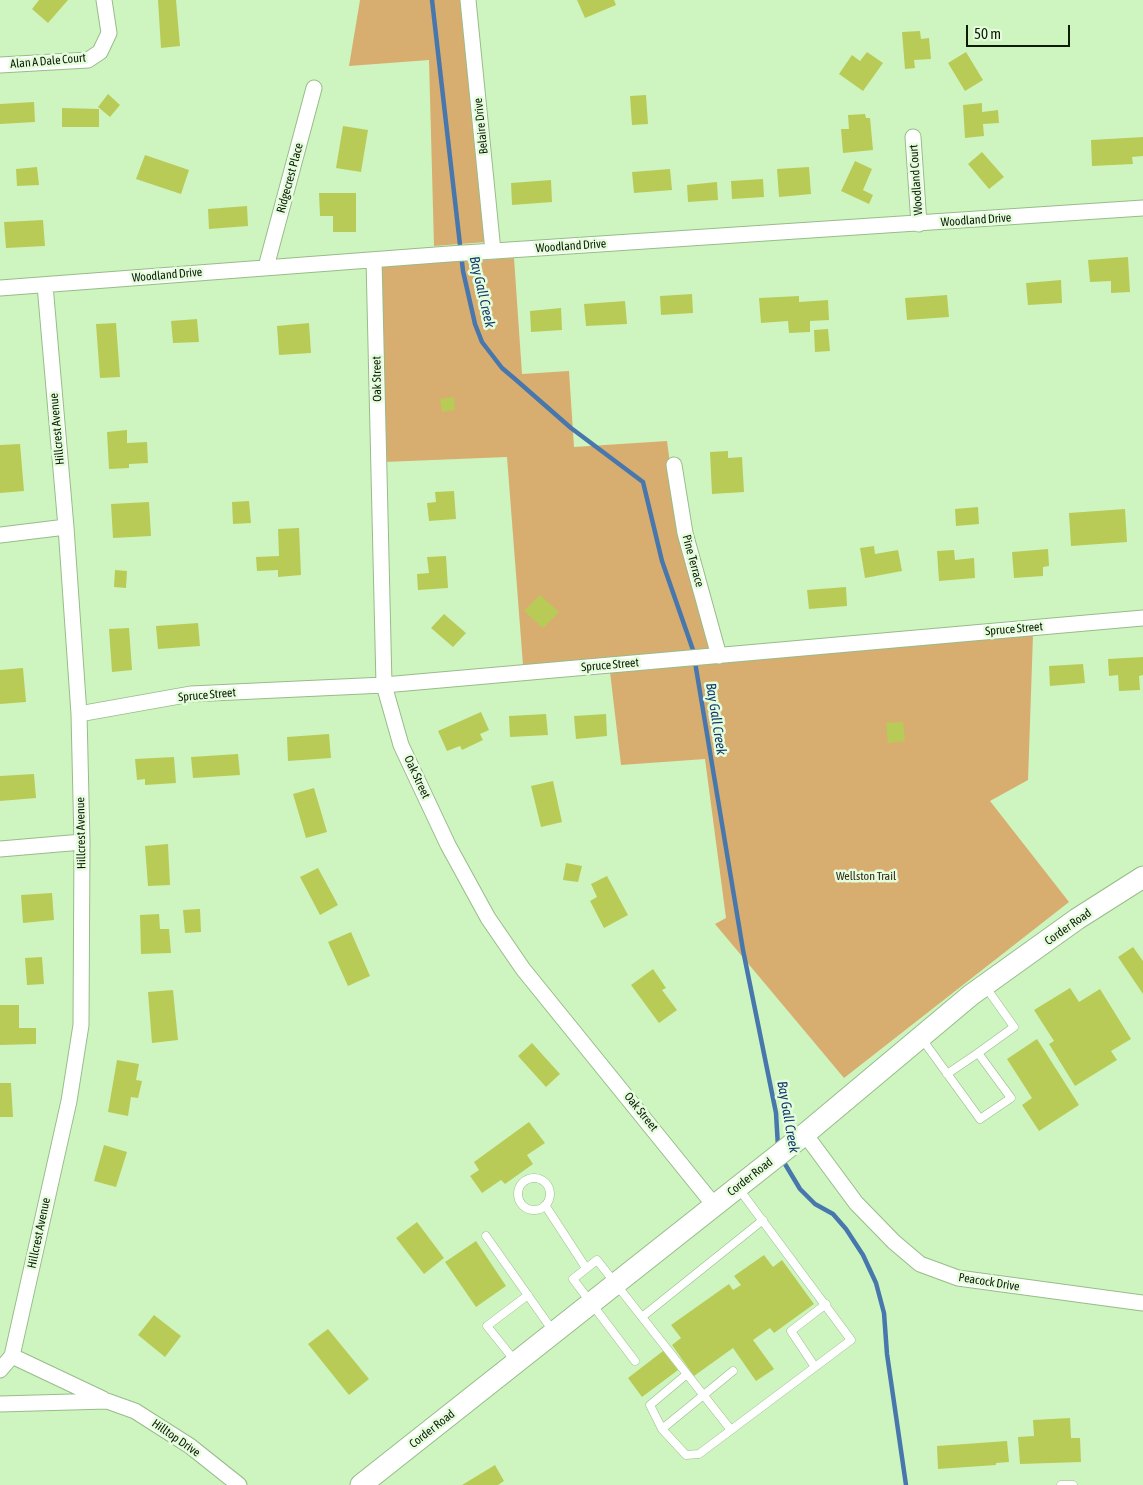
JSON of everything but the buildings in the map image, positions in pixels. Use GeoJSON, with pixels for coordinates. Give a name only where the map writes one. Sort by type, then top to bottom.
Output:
{"type":"FeatureCollection","features":[{"type":"Feature","properties":{"kind":"street","name":"Alan A Dale Court"},"geometry":{"type":"LineString","coordinates":[[0,65],[88,60],[100,52],[109,33],[104,0]]}},
{"type":"Feature","properties":{"kind":"street","name":"Belaire Drive"},"geometry":{"type":"LineString","coordinates":[[468,0],[493,251]]}},
{"type":"Feature","properties":{"kind":"street","name":"Ridgecrest Place"},"geometry":{"type":"LineString","coordinates":[[266,267],[314,88]]}},
{"type":"Feature","properties":{"kind":"street","name":"Woodland Court"},"geometry":{"type":"LineString","coordinates":[[913,137],[920,224]]}},
{"type":"Feature","properties":{"kind":"street","name":"Woodland Drive"},"geometry":{"type":"LineString","coordinates":[[0,288],[477,252],[1143,208]]}},
{"type":"Feature","properties":{"kind":"street","name":"Oak Street"},"geometry":{"type":"LineString","coordinates":[[374,260],[384,685],[401,744],[448,845],[488,918],[524,969],[714,1205]]}},
{"type":"Feature","properties":{"kind":"street","name":"Hillcrest Avenue"},"geometry":{"type":"LineString","coordinates":[[0,1370],[12,1356],[69,1101],[81,1025],[82,842],[79,714],[66,527],[45,285]]}},
{"type":"Feature","properties":{"kind":"street","name":"Pine Terrace"},"geometry":{"type":"LineString","coordinates":[[674,465],[685,533],[715,656]]}},
{"type":"Feature","properties":{"kind":"street"},"geometry":{"type":"LineString","coordinates":[[0,535],[66,527]]}},
{"type":"Feature","properties":{"kind":"street","name":"Spruce Street"},"geometry":{"type":"LineString","coordinates":[[79,714],[191,694],[384,685],[1143,618]]}},
{"type":"Feature","properties":{"kind":"street"},"geometry":{"type":"LineString","coordinates":[[0,849],[82,842]]}},
{"type":"Feature","properties":{"kind":"street","name":"Corder Road"},"geometry":{"type":"LineString","coordinates":[[362,1485],[805,1134],[985,985],[1077,919],[1143,877]]}},
{"type":"Feature","properties":{"kind":"street","name":"Peacock Drive"},"geometry":{"type":"LineString","coordinates":[[805,1134],[856,1203],[894,1242],[920,1264],[958,1278],[1143,1303]]}},
{"type":"Feature","properties":{"kind":"street","name":"Hilltop Drive"},"geometry":{"type":"LineString","coordinates":[[12,1356],[106,1401],[135,1411],[190,1446],[239,1485]]}},
{"type":"Feature","properties":{"kind":"street","name":"Hilltop Drive"},"geometry":{"type":"LineString","coordinates":[[0,1404],[106,1401]]}},
{"type":"Feature","properties":{"kind":"lane"},"geometry":{"type":"LineString","coordinates":[[948,1074],[1014,1027],[985,985]]}},
{"type":"Feature","properties":{"kind":"lane"},"geometry":{"type":"LineString","coordinates":[[920,1038],[980,1119],[1011,1098],[978,1053]]}},
{"type":"Feature","properties":{"kind":"lane"},"geometry":{"type":"LineString","coordinates":[[533,1177],[544,1180],[548,1185],[550,1195],[545,1205],[536,1210],[522,1205],[518,1191],[523,1182],[533,1177]]}},
{"type":"Feature","properties":{"kind":"lane"},"geometry":{"type":"LineString","coordinates":[[687,1374],[650,1405],[662,1429],[686,1455],[700,1454],[851,1340],[738,1186]]}},
{"type":"Feature","properties":{"kind":"lane"},"geometry":{"type":"LineString","coordinates":[[545,1205],[586,1268]]}},
{"type":"Feature","properties":{"kind":"lane"},"geometry":{"type":"LineString","coordinates":[[642,1317],[763,1220]]}},
{"type":"Feature","properties":{"kind":"lane"},"geometry":{"type":"LineString","coordinates":[[486,1236],[554,1332]]}},
{"type":"Feature","properties":{"kind":"lane"},"geometry":{"type":"LineString","coordinates":[[635,1361],[573,1279],[596,1260],[731,1430]]}},
{"type":"Feature","properties":{"kind":"lane"},"geometry":{"type":"LineString","coordinates":[[516,1363],[487,1326],[528,1295]]}},
{"type":"Feature","properties":{"kind":"lane"},"geometry":{"type":"LineString","coordinates":[[815,1367],[790,1331],[826,1304]]}},
{"type":"Feature","properties":{"kind":"lane"},"geometry":{"type":"LineString","coordinates":[[662,1429],[733,1371]]}},
{"type":"Feature","properties":{"kind":"lane"},"geometry":{"type":"LineString","coordinates":[[1061,1485],[1073,1485]]}},
{"type":"Feature","properties":{"kind":"green space"},"geometry":{"type":"Polygon","coordinates":[[[360,0],[461,0],[486,242],[434,246],[429,60],[349,66],[360,0]]]}},
{"type":"Feature","properties":{"kind":"green space"},"geometry":{"type":"Polygon","coordinates":[[[514,258],[522,374],[569,371],[574,447],[667,441],[680,538],[714,651],[523,665],[507,457],[384,462],[379,266],[514,258]]]}},
{"type":"Feature","properties":{"kind":"green space","name":"Wellston Trail"},"geometry":{"type":"Polygon","coordinates":[[[1033,635],[1028,780],[990,801],[1069,902],[844,1078],[715,924],[726,918],[705,759],[621,765],[610,672],[1033,635]]]}},
{"type":"Feature","properties":{"kind":"waterway","name":"Bay Gall Creek"},"geometry":{"type":"LineString","coordinates":[[432,0],[463,271],[475,324],[482,342],[502,368],[571,428],[643,482],[662,561],[693,650],[743,950],[776,1113],[778,1147]]}},
{"type":"Feature","properties":{"kind":"waterway","name":"Bay Gall Creek"},"geometry":{"type":"LineString","coordinates":[[782,1159],[800,1189],[815,1204],[833,1214],[846,1229],[863,1255],[876,1283],[884,1313],[887,1354],[906,1485]]}}]}
